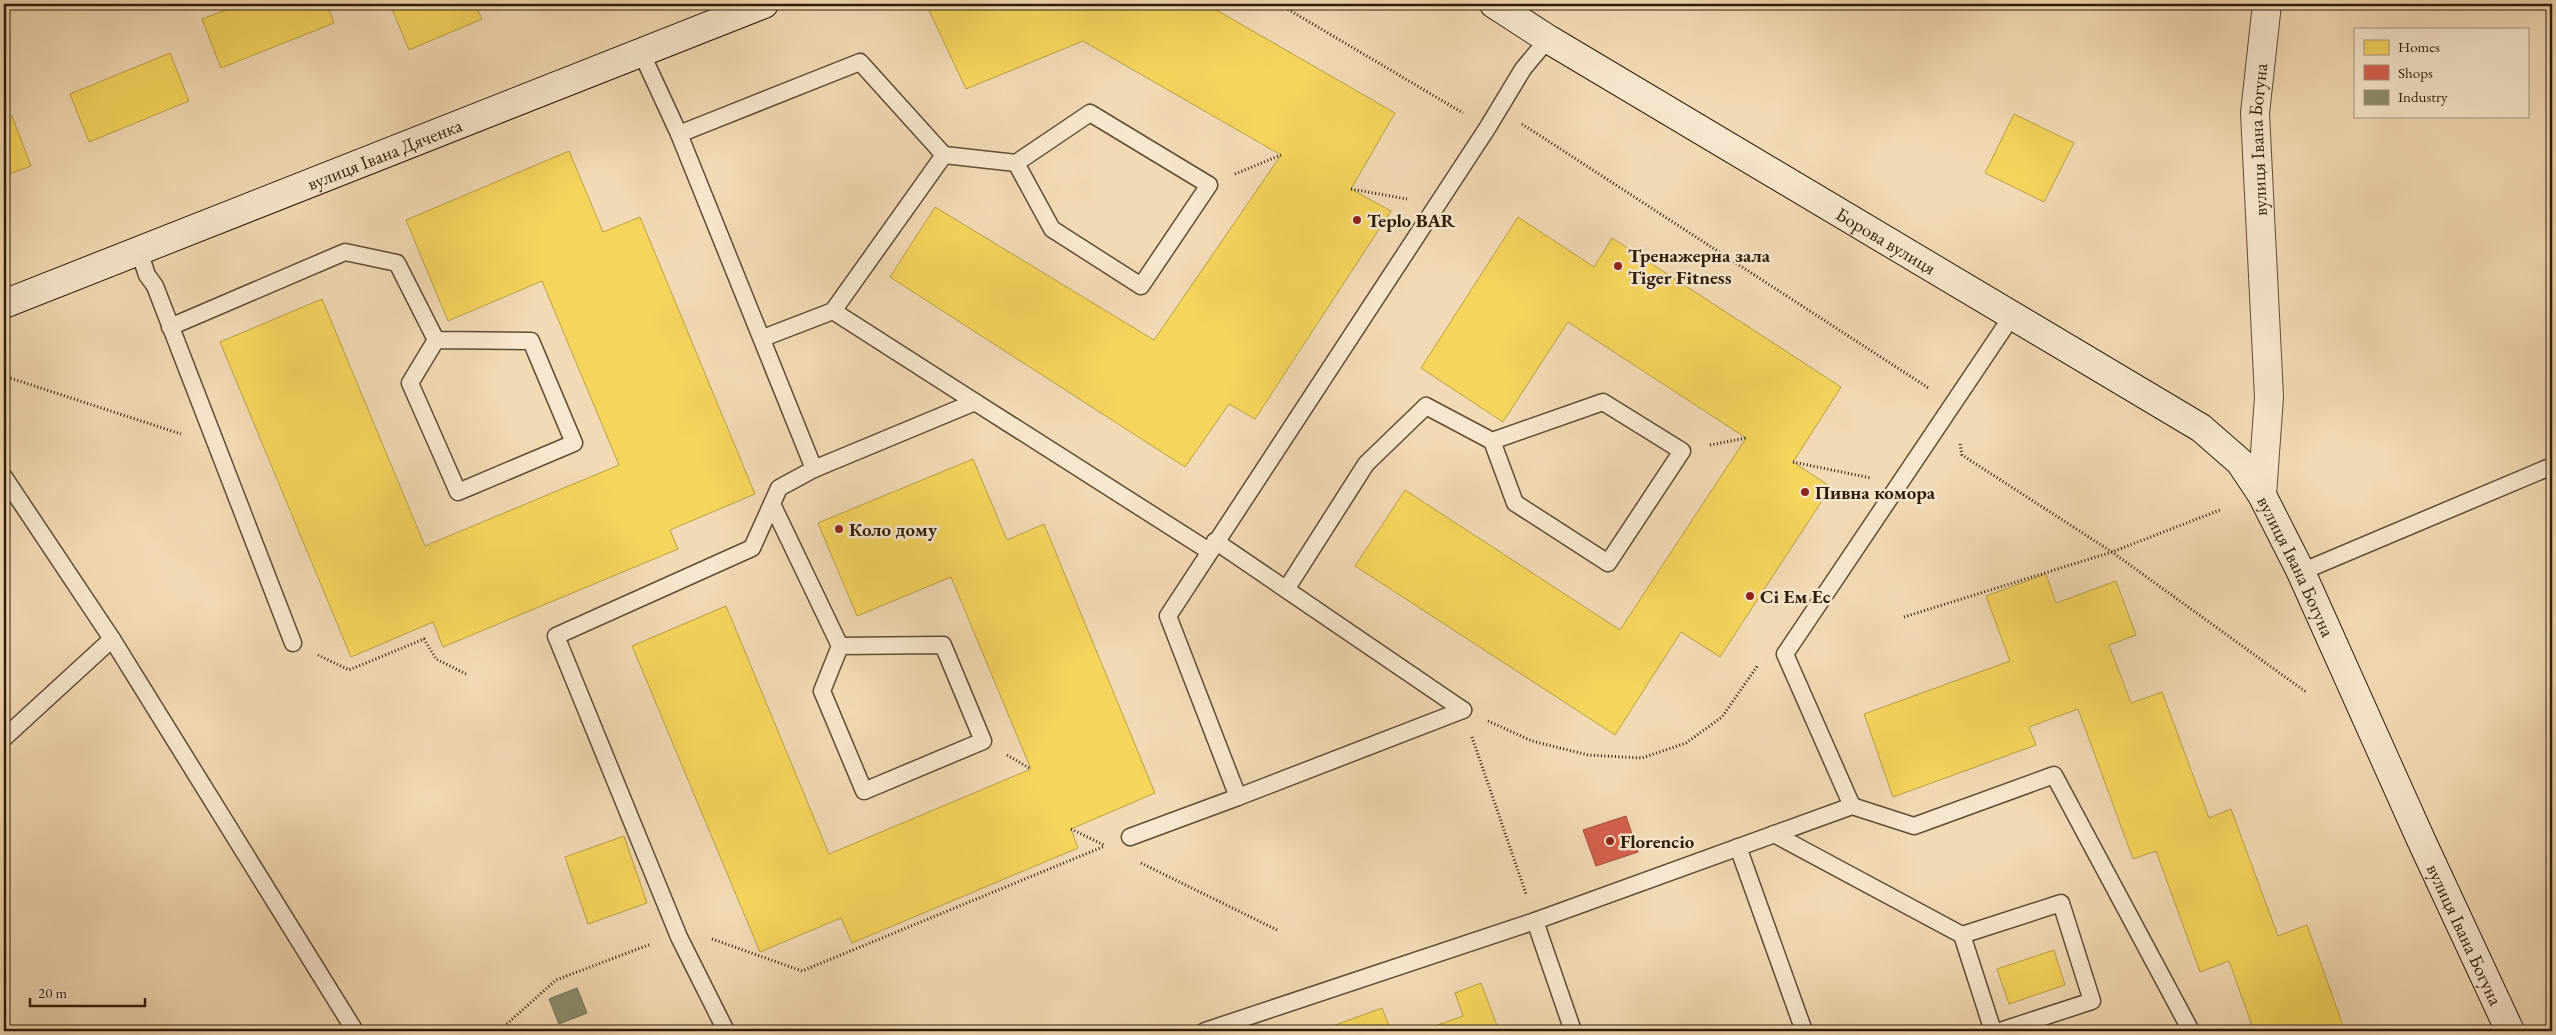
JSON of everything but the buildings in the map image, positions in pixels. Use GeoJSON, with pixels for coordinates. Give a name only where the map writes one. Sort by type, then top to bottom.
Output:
{"type":"FeatureCollection","features":[{"type":"Feature","properties":{"kind":"street","name":"вулиця Івана Дяченка"},"geometry":{"type":"LineString","coordinates":[[4,304],[764,4]]}},
{"type":"Feature","properties":{"kind":"street","name":"Борова вулиця"},"geometry":{"type":"LineString","coordinates":[[1494,4],[1548,39],[2201,428],[2240,462],[2262,494]]}},
{"type":"Feature","properties":{"kind":"street","name":"вулиця Івана Богуна"},"geometry":{"type":"LineString","coordinates":[[2267,4],[2255,113],[2269,397],[2262,494],[2302,572],[2422,842],[2510,1031]]}},
{"type":"Feature","properties":{"kind":"lane"},"geometry":{"type":"LineString","coordinates":[[1238,796],[1168,616],[1212,546],[1488,127],[1523,69],[1548,39]]}},
{"type":"Feature","properties":{"kind":"lane"},"geometry":{"type":"LineString","coordinates":[[641,52],[679,134],[814,468]]}},
{"type":"Feature","properties":{"kind":"lane"},"geometry":{"type":"LineString","coordinates":[[679,134],[860,62],[944,155],[1016,162],[1090,113],[1209,185],[1142,286],[1052,229],[1016,162]]}},
{"type":"Feature","properties":{"kind":"lane"},"geometry":{"type":"LineString","coordinates":[[763,338],[833,311],[944,155]]}},
{"type":"Feature","properties":{"kind":"lane"},"geometry":{"type":"LineString","coordinates":[[138,251],[170,326],[293,643]]}},
{"type":"Feature","properties":{"kind":"lane"},"geometry":{"type":"LineString","coordinates":[[170,326],[345,252],[397,263],[436,340]]}},
{"type":"Feature","properties":{"kind":"lane"},"geometry":{"type":"LineString","coordinates":[[833,311],[975,402],[1212,546],[1287,588],[1463,710]]}},
{"type":"Feature","properties":{"kind":"lane"},"geometry":{"type":"LineString","coordinates":[[1852,806],[1785,654],[2012,316]]}},
{"type":"Feature","properties":{"kind":"lane"},"geometry":{"type":"LineString","coordinates":[[436,340],[531,341],[574,444],[458,492],[410,383],[436,340]]}},
{"type":"Feature","properties":{"kind":"lane"},"geometry":{"type":"LineString","coordinates":[[726,1031],[675,925],[556,636],[752,548],[779,488],[814,468],[975,402]]}},
{"type":"Feature","properties":{"kind":"lane"},"geometry":{"type":"LineString","coordinates":[[1287,588],[1366,464],[1426,406],[1492,441],[1515,503],[1608,563],[1682,451],[1603,402],[1492,441]]}},
{"type":"Feature","properties":{"kind":"lane"},"geometry":{"type":"LineString","coordinates":[[2302,572],[2552,466]]}},
{"type":"Feature","properties":{"kind":"lane"},"geometry":{"type":"LineString","coordinates":[[4,477],[112,639],[355,1031]]}},
{"type":"Feature","properties":{"kind":"lane"},"geometry":{"type":"LineString","coordinates":[[772,504],[840,646],[822,691],[864,791],[983,741],[943,645],[840,646]]}},
{"type":"Feature","properties":{"kind":"lane"},"geometry":{"type":"LineString","coordinates":[[4,738],[112,639]]}},
{"type":"Feature","properties":{"kind":"lane"},"geometry":{"type":"LineString","coordinates":[[1130,837],[1463,710]]}},
{"type":"Feature","properties":{"kind":"lane"},"geometry":{"type":"LineString","coordinates":[[1205,1031],[1536,921],[1852,806],[1914,826],[2054,776],[2191,1031]]}},
{"type":"Feature","properties":{"kind":"lane"},"geometry":{"type":"LineString","coordinates":[[1774,834],[1962,935],[1993,1031]]}},
{"type":"Feature","properties":{"kind":"lane"},"geometry":{"type":"LineString","coordinates":[[1738,847],[1804,1031]]}},
{"type":"Feature","properties":{"kind":"lane"},"geometry":{"type":"LineString","coordinates":[[1962,935],[2061,903],[2092,1002],[2000,1031]]}},
{"type":"Feature","properties":{"kind":"lane"},"geometry":{"type":"LineString","coordinates":[[1536,921],[1573,1031]]}},
{"type":"Feature","properties":{"kind":"path"},"geometry":{"type":"LineString","coordinates":[[1279,4],[1488,127]]}},
{"type":"Feature","properties":{"kind":"path"},"geometry":{"type":"LineString","coordinates":[[1499,108],[1953,404],[1962,455],[2112,552],[2306,692]]}},
{"type":"Feature","properties":{"kind":"path"},"geometry":{"type":"LineString","coordinates":[[1209,185],[1281,155]]}},
{"type":"Feature","properties":{"kind":"path"},"geometry":{"type":"LineString","coordinates":[[1351,189],[1437,204]]}},
{"type":"Feature","properties":{"kind":"path"},"geometry":{"type":"LineString","coordinates":[[4,376],[216,445]]}},
{"type":"Feature","properties":{"kind":"path"},"geometry":{"type":"LineString","coordinates":[[1682,451],[1746,438]]}},
{"type":"Feature","properties":{"kind":"path"},"geometry":{"type":"LineString","coordinates":[[1793,462],[1900,484]]}},
{"type":"Feature","properties":{"kind":"path"},"geometry":{"type":"LineString","coordinates":[[1904,617],[2112,552],[2220,510]]}},
{"type":"Feature","properties":{"kind":"path"},"geometry":{"type":"LineString","coordinates":[[293,643],[349,670],[424,639],[436,659],[466,674]]}},
{"type":"Feature","properties":{"kind":"path"},"geometry":{"type":"LineString","coordinates":[[1463,710],[1532,740],[1578,753],[1642,758],[1686,743],[1722,717],[1761,660],[1785,654]]}},
{"type":"Feature","properties":{"kind":"path"},"geometry":{"type":"LineString","coordinates":[[1463,710],[1536,921]]}},
{"type":"Feature","properties":{"kind":"path"},"geometry":{"type":"LineString","coordinates":[[1070,829],[1114,850]]}},
{"type":"Feature","properties":{"kind":"path"},"geometry":{"type":"LineString","coordinates":[[499,1031],[556,980],[666,939],[675,925],[802,971],[1130,837]]}},
{"type":"Feature","properties":{"kind":"path"},"geometry":{"type":"LineString","coordinates":[[1140,862],[1277,930]]}},
{"type":"Feature","properties":{"kind":"place","name":"Teplo BAR"},"geometry":{"type":"Point","coordinates":[1357,220]}},
{"type":"Feature","properties":{"kind":"place","name":"Тренажерна зала Tiger Fitness"},"geometry":{"type":"Point","coordinates":[1618,266]}},
{"type":"Feature","properties":{"kind":"place","name":"Пивна комора"},"geometry":{"type":"Point","coordinates":[1805,492]}},
{"type":"Feature","properties":{"kind":"place","name":"Коло дому"},"geometry":{"type":"Point","coordinates":[839,529]}},
{"type":"Feature","properties":{"kind":"place","name":"Сі Ем Ес"},"geometry":{"type":"Point","coordinates":[1750,596]}},
{"type":"Feature","properties":{"kind":"place","name":"Florencio"},"geometry":{"type":"Point","coordinates":[1610,841]}}]}
